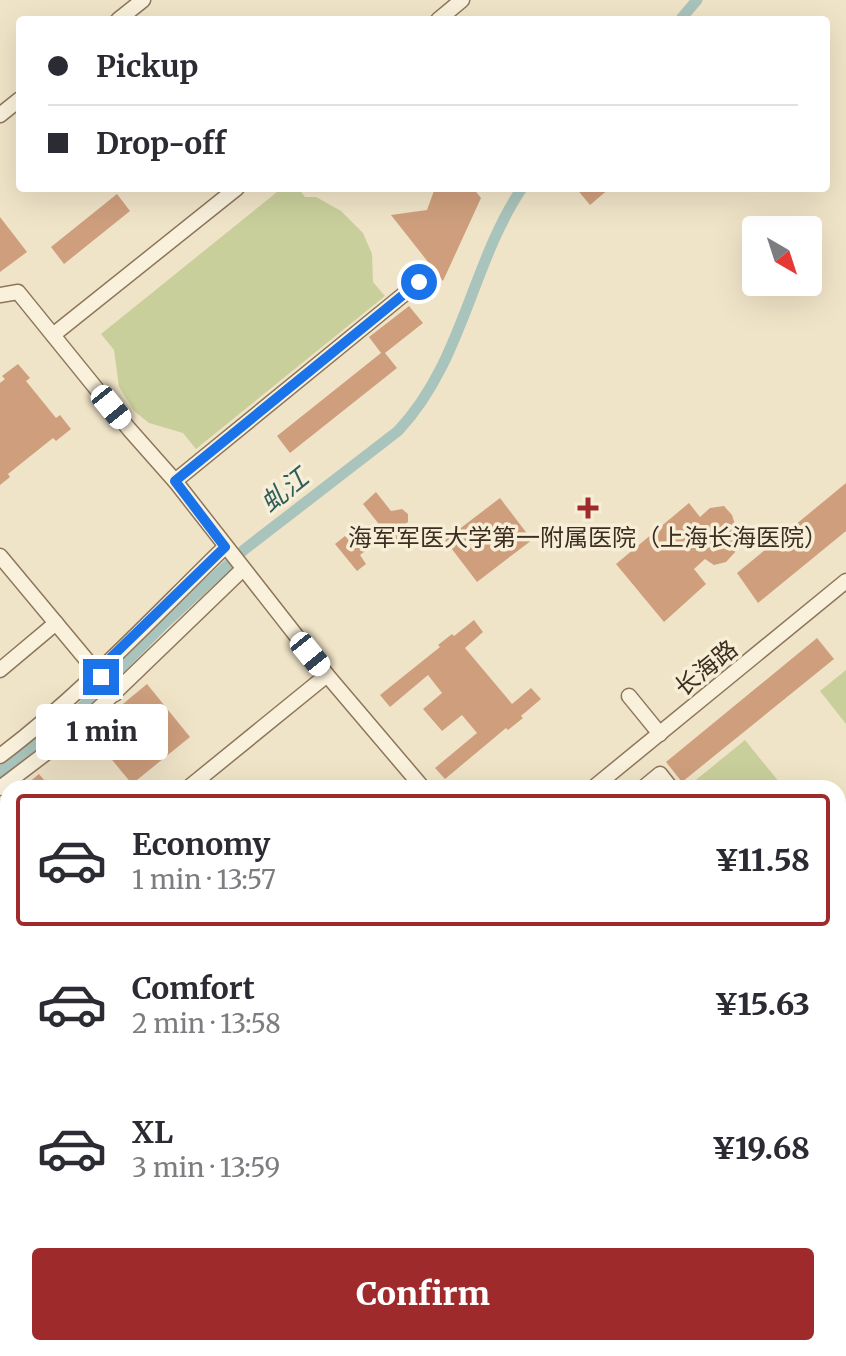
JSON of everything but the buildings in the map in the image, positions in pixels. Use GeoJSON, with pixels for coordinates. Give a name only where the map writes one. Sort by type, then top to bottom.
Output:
{"type":"FeatureCollection","features":[{"type":"Feature","properties":{"kind":"street"},"geometry":{"type":"LineString","coordinates":[[123,16],[143,0]]}},
{"type":"Feature","properties":{"kind":"street"},"geometry":{"type":"LineString","coordinates":[[443,16],[462,0]]}},
{"type":"Feature","properties":{"kind":"street"},"geometry":{"type":"LineString","coordinates":[[0,115],[16,102]]}},
{"type":"Feature","properties":{"kind":"street"},"geometry":{"type":"LineString","coordinates":[[53,335],[232,192]]}},
{"type":"Feature","properties":{"kind":"street"},"geometry":{"type":"LineString","coordinates":[[175,481],[419,282]]}},
{"type":"Feature","properties":{"kind":"street"},"geometry":{"type":"LineString","coordinates":[[0,295],[18,292],[175,481],[327,675],[416,780]]}},
{"type":"Feature","properties":{"kind":"street"},"geometry":{"type":"LineString","coordinates":[[11,780],[57,746],[106,683],[227,549]]}},
{"type":"Feature","properties":{"kind":"street"},"geometry":{"type":"LineString","coordinates":[[0,556],[106,683]]}},
{"type":"Feature","properties":{"kind":"street"},"geometry":{"type":"LineString","coordinates":[[0,756],[106,683],[242,567]]}},
{"type":"Feature","properties":{"kind":"street","name":"长海路"},"geometry":{"type":"LineString","coordinates":[[603,780],[846,581]]}},
{"type":"Feature","properties":{"kind":"street"},"geometry":{"type":"LineString","coordinates":[[0,670],[56,623]]}},
{"type":"Feature","properties":{"kind":"street"},"geometry":{"type":"LineString","coordinates":[[198,780],[327,675]]}},
{"type":"Feature","properties":{"kind":"street"},"geometry":{"type":"LineString","coordinates":[[629,696],[660,734]]}},
{"type":"Feature","properties":{"kind":"green space"},"geometry":{"type":"Polygon","coordinates":[[[277,192],[301,192],[305,197],[316,197],[341,211],[363,233],[372,254],[373,282],[385,296],[196,449],[183,433],[149,423],[134,411],[119,387],[114,350],[101,334],[277,192]]]}},
{"type":"Feature","properties":{"kind":"green space"},"geometry":{"type":"Polygon","coordinates":[[[846,670],[846,724],[820,691],[846,670]]]}},
{"type":"Feature","properties":{"kind":"green space"},"geometry":{"type":"Polygon","coordinates":[[[745,740],[778,780],[696,780],[745,740]]]}},
{"type":"Feature","properties":{"kind":"waterway","name":"虬江"},"geometry":{"type":"LineString","coordinates":[[683,16],[697,0]]}},
{"type":"Feature","properties":{"kind":"waterway","name":"虬江"},"geometry":{"type":"LineString","coordinates":[[0,772],[73,716],[164,624],[245,549],[398,431],[438,375],[490,248],[520,192]]}},
{"type":"Feature","properties":{"kind":"place","name":"海军军医大学第一附属医院（上海长海医院）"},"geometry":{"type":"Point","coordinates":[588,508]}},
{"type":"Feature","properties":{"kind":"route"},"geometry":{"type":"LineString","coordinates":[[101,677],[96,672],[225,547],[175,481],[419,282]]}}]}
